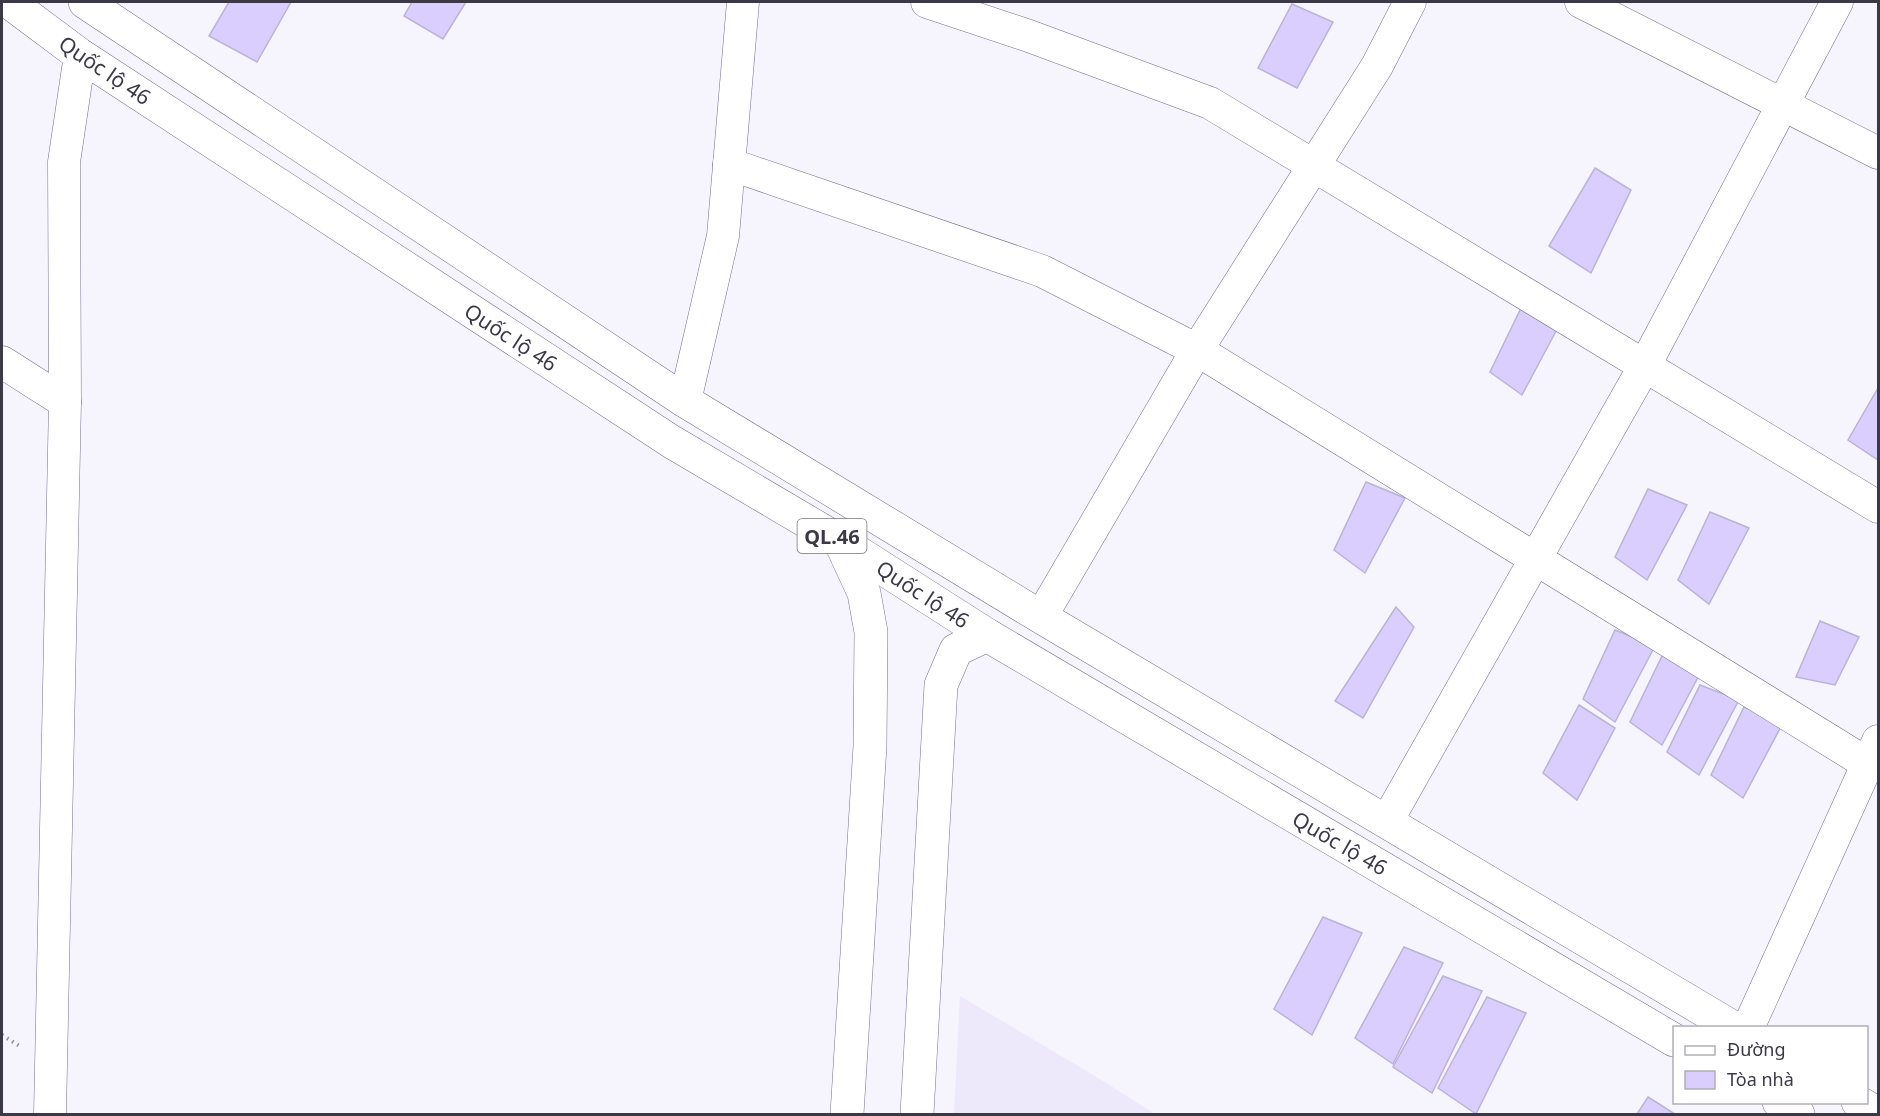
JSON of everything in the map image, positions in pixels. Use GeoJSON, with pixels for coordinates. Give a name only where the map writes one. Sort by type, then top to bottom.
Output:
{"type":"FeatureCollection","features":[{"type":"Feature","properties":{"kind":"main road","name":"Quốc lộ 46"},"geometry":{"type":"LineString","coordinates":[[9,2],[80,55],[672,442],[840,541],[987,635],[1673,1039]]}},
{"type":"Feature","properties":{"kind":"main road","name":"Quốc lộ 46"},"geometry":{"type":"LineString","coordinates":[[85,2],[686,401],[1041,618],[1731,1026]]}},
{"type":"Feature","properties":{"kind":"main road"},"geometry":{"type":"LineString","coordinates":[[518,341],[543,306]]}},
{"type":"Feature","properties":{"kind":"main road"},"geometry":{"type":"LineString","coordinates":[[840,541],[864,593],[871,632],[870,746],[847,1114]]}},
{"type":"Feature","properties":{"kind":"main road"},"geometry":{"type":"LineString","coordinates":[[917,1114],[941,685],[956,650],[987,635]]}},
{"type":"Feature","properties":{"kind":"main road"},"geometry":{"type":"LineString","coordinates":[[1782,1104],[1798,1114]]}},
{"type":"Feature","properties":{"kind":"main road"},"geometry":{"type":"LineString","coordinates":[[1861,1104],[1878,1114]]}},
{"type":"Feature","properties":{"kind":"street"},"geometry":{"type":"LineString","coordinates":[[686,401],[723,236],[743,2]]}},
{"type":"Feature","properties":{"kind":"street"},"geometry":{"type":"LineString","coordinates":[[927,2],[1029,36],[1210,103],[1312,168],[1878,507]]}},
{"type":"Feature","properties":{"kind":"street"},"geometry":{"type":"LineString","coordinates":[[1377,66],[1387,2]]}},
{"type":"Feature","properties":{"kind":"street"},"geometry":{"type":"LineString","coordinates":[[1041,618],[1197,350],[1377,66],[1410,2]]}},
{"type":"Feature","properties":{"kind":"street"},"geometry":{"type":"LineString","coordinates":[[1581,2],[1878,153]]}},
{"type":"Feature","properties":{"kind":"street"},"geometry":{"type":"LineString","coordinates":[[1387,821],[1644,367],[1837,2]]}},
{"type":"Feature","properties":{"kind":"street"},"geometry":{"type":"LineString","coordinates":[[50,1114],[65,402],[64,162],[80,55]]}},
{"type":"Feature","properties":{"kind":"street"},"geometry":{"type":"LineString","coordinates":[[729,164],[1042,271],[1197,350],[1536,559],[1873,753],[1749,1026]]}},
{"type":"Feature","properties":{"kind":"street"},"geometry":{"type":"LineString","coordinates":[[2,362],[65,402]]}},
{"type":"Feature","properties":{"kind":"shaded area"},"geometry":{"type":"Polygon","coordinates":[[[960,996],[1095,1076],[1155,1114],[954,1114],[960,996]]]}},
{"type":"Feature","properties":{"kind":"building"},"geometry":{"type":"Polygon","coordinates":[[[229,2],[291,2],[257,62],[209,36],[229,2]]]}},
{"type":"Feature","properties":{"kind":"building"},"geometry":{"type":"Polygon","coordinates":[[[412,2],[466,2],[443,39],[404,16],[412,2]]]}},
{"type":"Feature","properties":{"kind":"building"},"geometry":{"type":"Polygon","coordinates":[[[1292,4],[1333,22],[1297,88],[1258,68],[1292,4]]]}},
{"type":"Feature","properties":{"kind":"building"},"geometry":{"type":"Polygon","coordinates":[[[1595,168],[1631,190],[1591,273],[1549,246],[1595,168]]]}},
{"type":"Feature","properties":{"kind":"building"},"geometry":{"type":"Polygon","coordinates":[[[1523,304],[1562,320],[1522,395],[1490,372],[1523,304]]]}},
{"type":"Feature","properties":{"kind":"building"},"geometry":{"type":"Polygon","coordinates":[[[1878,388],[1878,460],[1848,440],[1878,388]]]}},
{"type":"Feature","properties":{"kind":"building"},"geometry":{"type":"Polygon","coordinates":[[[1366,482],[1405,498],[1365,573],[1334,550],[1366,482]]]}},
{"type":"Feature","properties":{"kind":"building"},"geometry":{"type":"Polygon","coordinates":[[[1648,489],[1687,505],[1647,580],[1615,557],[1648,489]]]}},
{"type":"Feature","properties":{"kind":"building"},"geometry":{"type":"Polygon","coordinates":[[[1710,512],[1749,528],[1709,604],[1678,580],[1710,512]]]}},
{"type":"Feature","properties":{"kind":"building"},"geometry":{"type":"Polygon","coordinates":[[[1396,607],[1414,627],[1363,718],[1335,701],[1396,607]]]}},
{"type":"Feature","properties":{"kind":"building"},"geometry":{"type":"Polygon","coordinates":[[[1820,621],[1859,637],[1835,685],[1796,677],[1820,621]]]}},
{"type":"Feature","properties":{"kind":"building"},"geometry":{"type":"Polygon","coordinates":[[[1615,630],[1655,646],[1615,722],[1583,699],[1615,630]]]}},
{"type":"Feature","properties":{"kind":"building"},"geometry":{"type":"Polygon","coordinates":[[[1663,654],[1702,670],[1662,745],[1630,722],[1663,654]]]}},
{"type":"Feature","properties":{"kind":"building"},"geometry":{"type":"Polygon","coordinates":[[[1700,685],[1739,700],[1699,775],[1667,752],[1700,685]]]}},
{"type":"Feature","properties":{"kind":"building"},"geometry":{"type":"Polygon","coordinates":[[[1579,705],[1615,728],[1577,800],[1543,773],[1579,705]]]}},
{"type":"Feature","properties":{"kind":"building"},"geometry":{"type":"Polygon","coordinates":[[[1744,707],[1783,723],[1743,798],[1711,775],[1744,707]]]}},
{"type":"Feature","properties":{"kind":"building"},"geometry":{"type":"Polygon","coordinates":[[[1323,917],[1362,933],[1312,1035],[1274,1009],[1323,917]]]}},
{"type":"Feature","properties":{"kind":"building"},"geometry":{"type":"Polygon","coordinates":[[[1404,947],[1443,963],[1393,1064],[1355,1038],[1404,947]]]}},
{"type":"Feature","properties":{"kind":"building"},"geometry":{"type":"Polygon","coordinates":[[[1443,976],[1482,991],[1432,1093],[1393,1067],[1443,976]]]}},
{"type":"Feature","properties":{"kind":"building"},"geometry":{"type":"Polygon","coordinates":[[[1487,997],[1526,1013],[1476,1114],[1438,1088],[1487,997]]]}},
{"type":"Feature","properties":{"kind":"building"},"geometry":{"type":"Polygon","coordinates":[[[1648,1097],[1675,1114],[1637,1114],[1648,1097]]]}}]}
